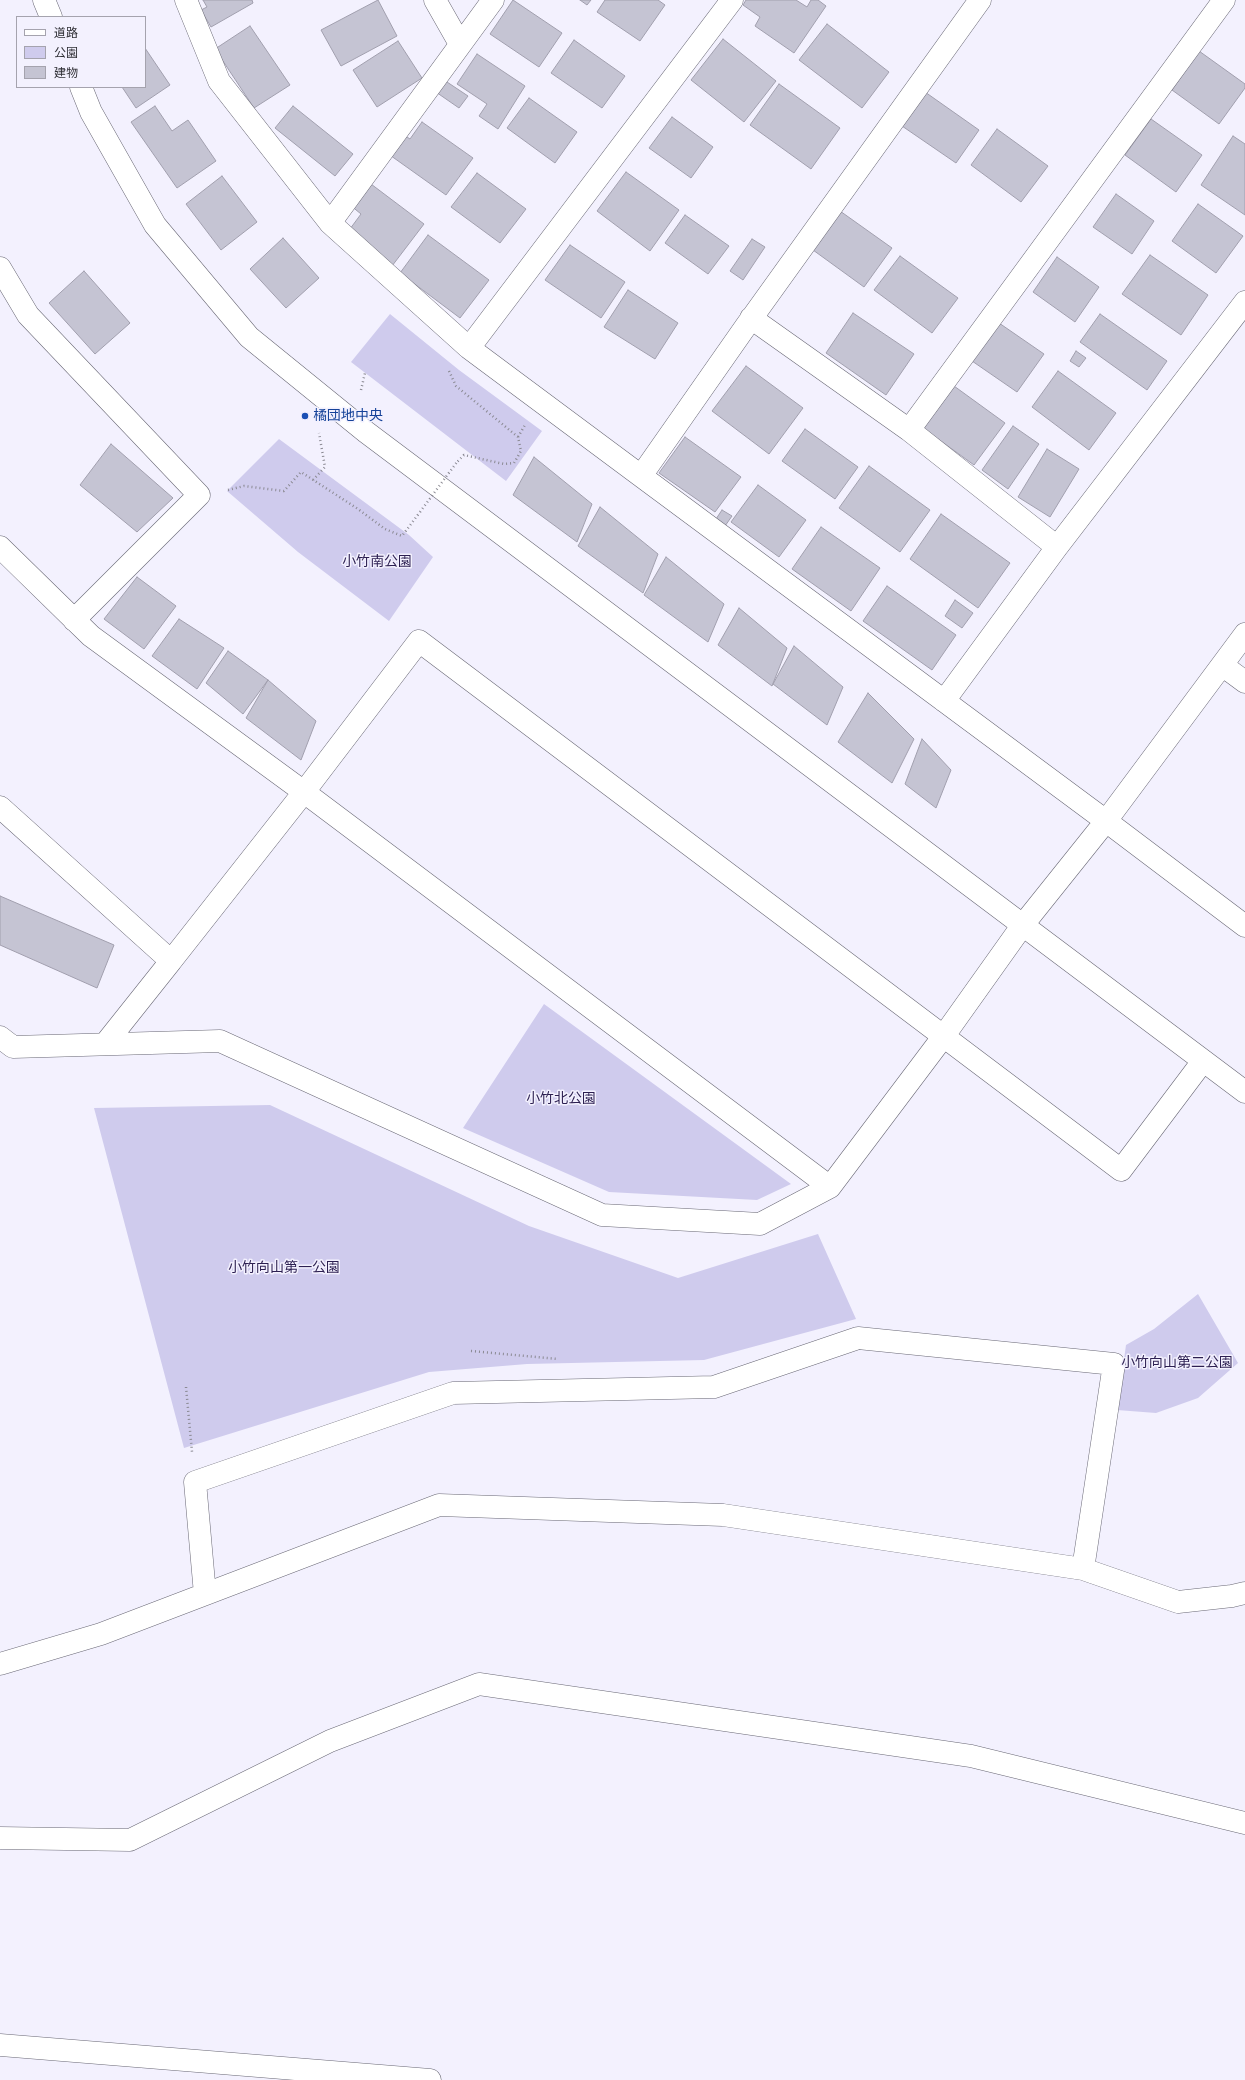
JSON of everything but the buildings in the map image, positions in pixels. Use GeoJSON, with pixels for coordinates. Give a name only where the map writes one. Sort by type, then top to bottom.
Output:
{"type":"FeatureCollection","features":[{"type":"Feature","properties":{"kind":"street"},"geometry":{"type":"LineString","coordinates":[[44,0],[51,16]]}},
{"type":"Feature","properties":{"kind":"street"},"geometry":{"type":"LineString","coordinates":[[186,0],[219,80],[330,223],[469,348],[1245,926]]}},
{"type":"Feature","properties":{"kind":"street"},"geometry":{"type":"LineString","coordinates":[[435,0],[460,44]]}},
{"type":"Feature","properties":{"kind":"street"},"geometry":{"type":"LineString","coordinates":[[330,223],[493,0]]}},
{"type":"Feature","properties":{"kind":"street"},"geometry":{"type":"LineString","coordinates":[[469,348],[732,0]]}},
{"type":"Feature","properties":{"kind":"street"},"geometry":{"type":"LineString","coordinates":[[641,476],[751,318],[980,0]]}},
{"type":"Feature","properties":{"kind":"street"},"geometry":{"type":"LineString","coordinates":[[909,430],[1224,0]]}},
{"type":"Feature","properties":{"kind":"street"},"geometry":{"type":"LineString","coordinates":[[81,88],[91,112],[155,225],[249,337],[366,432],[1245,1092]]}},
{"type":"Feature","properties":{"kind":"street"},"geometry":{"type":"LineString","coordinates":[[0,268],[28,315],[199,495],[74,620]]}},
{"type":"Feature","properties":{"kind":"street"},"geometry":{"type":"LineString","coordinates":[[944,701],[1057,547],[1245,302]]}},
{"type":"Feature","properties":{"kind":"street"},"geometry":{"type":"LineString","coordinates":[[751,318],[909,430],[1057,547]]}},
{"type":"Feature","properties":{"kind":"street"},"geometry":{"type":"LineString","coordinates":[[0,547],[91,636],[304,792],[830,1187]]}},
{"type":"Feature","properties":{"kind":"street"},"geometry":{"type":"LineString","coordinates":[[0,1037],[13,1047],[220,1041],[602,1215],[760,1224],[830,1187],[943,1037],[1022,926],[1106,821],[1245,634]]}},
{"type":"Feature","properties":{"kind":"street"},"geometry":{"type":"LineString","coordinates":[[104,1044],[304,792],[419,641],[1121,1170],[1203,1061]]}},
{"type":"Feature","properties":{"kind":"street"},"geometry":{"type":"LineString","coordinates":[[1222,665],[1245,682]]}},
{"type":"Feature","properties":{"kind":"street"},"geometry":{"type":"LineString","coordinates":[[0,807],[171,961]]}},
{"type":"Feature","properties":{"kind":"street"},"geometry":{"type":"LineString","coordinates":[[205,1594],[196,1482],[453,1393],[714,1387],[858,1338],[1114,1364],[1083,1569]]}},
{"type":"Feature","properties":{"kind":"street"},"geometry":{"type":"LineString","coordinates":[[0,1664],[102,1634],[439,1505],[723,1515],[1083,1569],[1178,1602],[1232,1596],[1245,1593]]}},
{"type":"Feature","properties":{"kind":"street"},"geometry":{"type":"LineString","coordinates":[[0,1838],[130,1840],[330,1740],[480,1684],[971,1756],[1245,1823]]}},
{"type":"Feature","properties":{"kind":"street"},"geometry":{"type":"LineString","coordinates":[[0,2045],[430,2080]]}},
{"type":"Feature","properties":{"kind":"path"},"geometry":{"type":"LineString","coordinates":[[198,496],[244,486],[284,491],[301,472],[385,529],[402,536],[457,462],[464,455],[504,464],[514,463],[521,451],[518,437],[456,386],[446,366]]}},
{"type":"Feature","properties":{"kind":"path"},"geometry":{"type":"LineString","coordinates":[[311,387],[325,467],[313,480]]}},
{"type":"Feature","properties":{"kind":"path"},"geometry":{"type":"LineString","coordinates":[[186,1387],[196,1482]]}},
{"type":"Feature","properties":{"kind":"green space"},"geometry":{"type":"Polygon","coordinates":[[[390,314],[459,370],[542,431],[506,481],[351,362],[390,314]]]}},
{"type":"Feature","properties":{"kind":"green space","name":"小竹南公園"},"geometry":{"type":"Polygon","coordinates":[[[279,439],[409,535],[433,557],[389,621],[298,552],[227,491],[279,439]]]}},
{"type":"Feature","properties":{"kind":"green space","name":"小竹北公園"},"geometry":{"type":"Polygon","coordinates":[[[544,1004],[791,1184],[757,1200],[609,1192],[463,1128],[544,1004]]]}},
{"type":"Feature","properties":{"kind":"green space","name":"小竹向山第一公園"},"geometry":{"type":"Polygon","coordinates":[[[270,1105],[529,1226],[678,1278],[818,1234],[856,1319],[704,1360],[527,1364],[429,1372],[184,1448],[94,1108],[270,1105]]]}},
{"type":"Feature","properties":{"kind":"green space","name":"小竹向山第二公園"},"geometry":{"type":"Polygon","coordinates":[[[1198,1294],[1238,1363],[1198,1398],[1156,1413],[1117,1410],[1126,1345],[1154,1329],[1198,1294]]]}},
{"type":"Feature","properties":{"kind":"place","name":"橘団地中央"},"geometry":{"type":"Point","coordinates":[305,416]}}]}
